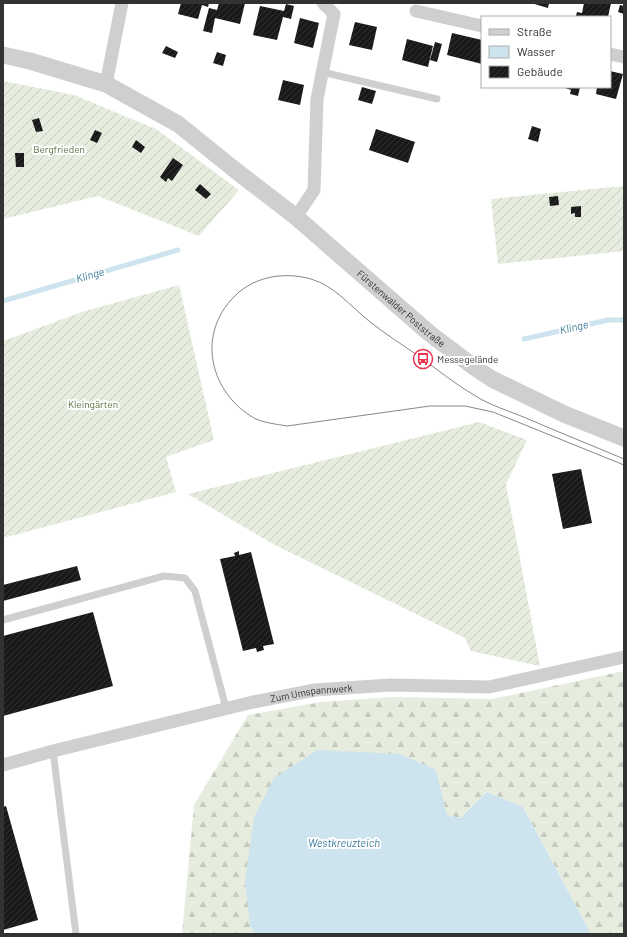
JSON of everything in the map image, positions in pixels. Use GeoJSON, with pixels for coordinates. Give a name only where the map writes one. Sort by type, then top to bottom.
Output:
{"type":"FeatureCollection","features":[{"type":"Feature","properties":{"kind":"street"},"geometry":{"type":"LineString","coordinates":[[106,84],[122,3]]}},
{"type":"Feature","properties":{"kind":"street"},"geometry":{"type":"LineString","coordinates":[[296,217],[314,190],[317,100],[334,14],[323,3]]}},
{"type":"Feature","properties":{"kind":"street"},"geometry":{"type":"LineString","coordinates":[[416,12],[481,26]]}},
{"type":"Feature","properties":{"kind":"street"},"geometry":{"type":"LineString","coordinates":[[611,54],[624,57]]}},
{"type":"Feature","properties":{"kind":"street","name":"Fürstenwalder Poststraße"},"geometry":{"type":"LineString","coordinates":[[3,55],[30,61],[106,84],[178,124],[296,217],[429,333],[474,367],[492,379],[564,414],[624,438]]}},
{"type":"Feature","properties":{"kind":"street","name":"Zum Umspannwerk"},"geometry":{"type":"LineString","coordinates":[[3,765],[226,708],[315,690],[390,685],[489,687],[624,657]]}},
{"type":"Feature","properties":{"kind":"lane"},"geometry":{"type":"LineString","coordinates":[[322,72],[437,99]]}},
{"type":"Feature","properties":{"kind":"lane"},"geometry":{"type":"LineString","coordinates":[[3,620],[164,576],[185,578],[195,591],[226,708]]}},
{"type":"Feature","properties":{"kind":"lane"},"geometry":{"type":"LineString","coordinates":[[53,751],[76,934]]}},
{"type":"Feature","properties":{"kind":"green space","name":"Bergfrieden"},"geometry":{"type":"Polygon","coordinates":[[[3,81],[74,95],[156,129],[239,190],[199,236],[98,196],[3,219],[3,81]]]}},
{"type":"Feature","properties":{"kind":"green space"},"geometry":{"type":"Polygon","coordinates":[[[624,186],[624,251],[498,264],[491,199],[624,186]]]}},
{"type":"Feature","properties":{"kind":"green space","name":"Kleingärten"},"geometry":{"type":"Polygon","coordinates":[[[179,285],[214,440],[166,457],[176,492],[3,538],[3,341],[82,312],[179,285]]]}},
{"type":"Feature","properties":{"kind":"green space"},"geometry":{"type":"Polygon","coordinates":[[[479,422],[527,440],[506,484],[540,666],[471,651],[465,638],[273,544],[188,494],[479,422]]]}},
{"type":"Feature","properties":{"kind":"green space"},"geometry":{"type":"Polygon","coordinates":[[[624,671],[624,934],[591,934],[523,807],[487,792],[459,818],[447,815],[436,770],[250,926],[256,934],[182,934],[194,805],[248,715],[321,702],[392,697],[493,699],[624,671]]]}},
{"type":"Feature","properties":{"kind":"water","name":"Westkreuzteich"},"geometry":{"type":"Polygon","coordinates":[[[317,750],[400,754],[436,770],[447,815],[460,818],[487,792],[523,807],[591,934],[256,934],[250,926],[245,881],[254,817],[274,778],[317,750]]]}},
{"type":"Feature","properties":{"kind":"building"},"geometry":{"type":"Polygon","coordinates":[[[181,3],[209,3],[208,7],[202,5],[198,19],[178,14],[181,3]]]}},
{"type":"Feature","properties":{"kind":"building"},"geometry":{"type":"Polygon","coordinates":[[[219,3],[245,3],[240,24],[215,18],[212,33],[203,31],[209,8],[217,10],[219,3]]]}},
{"type":"Feature","properties":{"kind":"building"},"geometry":{"type":"Polygon","coordinates":[[[531,3],[549,3],[548,8],[531,3]]]}},
{"type":"Feature","properties":{"kind":"building"},"geometry":{"type":"Polygon","coordinates":[[[584,3],[611,3],[608,16],[576,16],[577,12],[582,13],[584,3]]]}},
{"type":"Feature","properties":{"kind":"building"},"geometry":{"type":"Polygon","coordinates":[[[286,4],[294,6],[291,19],[283,17],[277,40],[253,35],[260,6],[284,11],[286,4]]]}},
{"type":"Feature","properties":{"kind":"building"},"geometry":{"type":"Polygon","coordinates":[[[620,5],[624,6],[624,14],[618,12],[620,5]]]}},
{"type":"Feature","properties":{"kind":"building"},"geometry":{"type":"Polygon","coordinates":[[[300,18],[319,23],[313,48],[294,43],[300,18]]]}},
{"type":"Feature","properties":{"kind":"building"},"geometry":{"type":"Polygon","coordinates":[[[355,22],[377,27],[372,50],[349,45],[355,22]]]}},
{"type":"Feature","properties":{"kind":"building"},"geometry":{"type":"Polygon","coordinates":[[[452,33],[481,40],[481,64],[447,55],[452,33]]]}},
{"type":"Feature","properties":{"kind":"building"},"geometry":{"type":"Polygon","coordinates":[[[407,39],[433,46],[428,67],[402,60],[407,39]]]}},
{"type":"Feature","properties":{"kind":"building"},"geometry":{"type":"Polygon","coordinates":[[[435,42],[442,44],[437,62],[430,60],[435,42]]]}},
{"type":"Feature","properties":{"kind":"building"},"geometry":{"type":"Polygon","coordinates":[[[166,46],[178,52],[175,58],[162,53],[166,46]]]}},
{"type":"Feature","properties":{"kind":"building"},"geometry":{"type":"Polygon","coordinates":[[[217,52],[226,55],[223,66],[213,63],[217,52]]]}},
{"type":"Feature","properties":{"kind":"building"},"geometry":{"type":"Polygon","coordinates":[[[611,71],[623,74],[616,99],[596,94],[597,88],[611,88],[611,71]]]}},
{"type":"Feature","properties":{"kind":"building"},"geometry":{"type":"Polygon","coordinates":[[[283,80],[304,85],[300,105],[278,100],[283,80]]]}},
{"type":"Feature","properties":{"kind":"building"},"geometry":{"type":"Polygon","coordinates":[[[362,87],[376,91],[372,104],[358,100],[362,87]]]}},
{"type":"Feature","properties":{"kind":"building"},"geometry":{"type":"Polygon","coordinates":[[[565,88],[580,88],[578,96],[570,94],[571,90],[565,88]]]}},
{"type":"Feature","properties":{"kind":"building"},"geometry":{"type":"Polygon","coordinates":[[[39,118],[43,131],[36,132],[32,120],[39,118]]]}},
{"type":"Feature","properties":{"kind":"building"},"geometry":{"type":"Polygon","coordinates":[[[532,126],[541,129],[538,142],[528,139],[532,126]]]}},
{"type":"Feature","properties":{"kind":"building"},"geometry":{"type":"Polygon","coordinates":[[[376,129],[415,142],[408,163],[369,150],[376,129]]]}},
{"type":"Feature","properties":{"kind":"building"},"geometry":{"type":"Polygon","coordinates":[[[95,130],[102,133],[97,143],[90,140],[95,130]]]}},
{"type":"Feature","properties":{"kind":"building"},"geometry":{"type":"Polygon","coordinates":[[[136,140],[145,147],[141,153],[132,147],[136,140]]]}},
{"type":"Feature","properties":{"kind":"building"},"geometry":{"type":"Polygon","coordinates":[[[15,153],[24,153],[24,167],[16,167],[15,153]]]}},
{"type":"Feature","properties":{"kind":"building"},"geometry":{"type":"Polygon","coordinates":[[[173,158],[183,165],[172,181],[168,178],[166,182],[160,177],[173,158]]]}},
{"type":"Feature","properties":{"kind":"building"},"geometry":{"type":"Polygon","coordinates":[[[200,184],[211,194],[206,199],[195,190],[200,184]]]}},
{"type":"Feature","properties":{"kind":"building"},"geometry":{"type":"Polygon","coordinates":[[[558,196],[559,205],[550,206],[549,197],[558,196]]]}},
{"type":"Feature","properties":{"kind":"building"},"geometry":{"type":"Polygon","coordinates":[[[581,206],[581,217],[575,217],[575,213],[571,214],[571,207],[581,206]]]}},
{"type":"Feature","properties":{"kind":"building"},"geometry":{"type":"Polygon","coordinates":[[[581,469],[592,523],[563,529],[552,474],[581,469]]]}},
{"type":"Feature","properties":{"kind":"building"},"geometry":{"type":"Polygon","coordinates":[[[239,551],[239,555],[251,552],[274,644],[263,646],[264,650],[257,652],[256,648],[243,651],[220,559],[235,556],[234,553],[239,551]]]}},
{"type":"Feature","properties":{"kind":"building"},"geometry":{"type":"Polygon","coordinates":[[[77,566],[81,580],[3,601],[3,585],[77,566]]]}},
{"type":"Feature","properties":{"kind":"building"},"geometry":{"type":"Polygon","coordinates":[[[93,612],[113,686],[3,716],[3,636],[93,612]]]}},
{"type":"Feature","properties":{"kind":"building"},"geometry":{"type":"Polygon","coordinates":[[[6,806],[38,920],[3,930],[3,807],[6,806]]]}},
{"type":"Feature","properties":{"kind":"waterway","name":"Klinge"},"geometry":{"type":"LineString","coordinates":[[3,301],[178,250]]}},
{"type":"Feature","properties":{"kind":"waterway","name":"Klinge"},"geometry":{"type":"LineString","coordinates":[[524,339],[608,320],[624,320]]}},
{"type":"Feature","properties":{"kind":"tram line"},"geometry":{"type":"LineString","coordinates":[[624,459],[480,399],[453,382],[381,330],[328,286],[311,279],[278,276],[257,281],[239,292],[231,300],[220,315],[214,331],[212,347],[214,364],[219,380],[227,394],[239,407],[254,418],[262,421],[287,426],[430,406],[465,406],[493,412],[624,465]]}},
{"type":"Feature","properties":{"kind":"place","name":"Messegelände"},"geometry":{"type":"Point","coordinates":[423,359]}}]}
